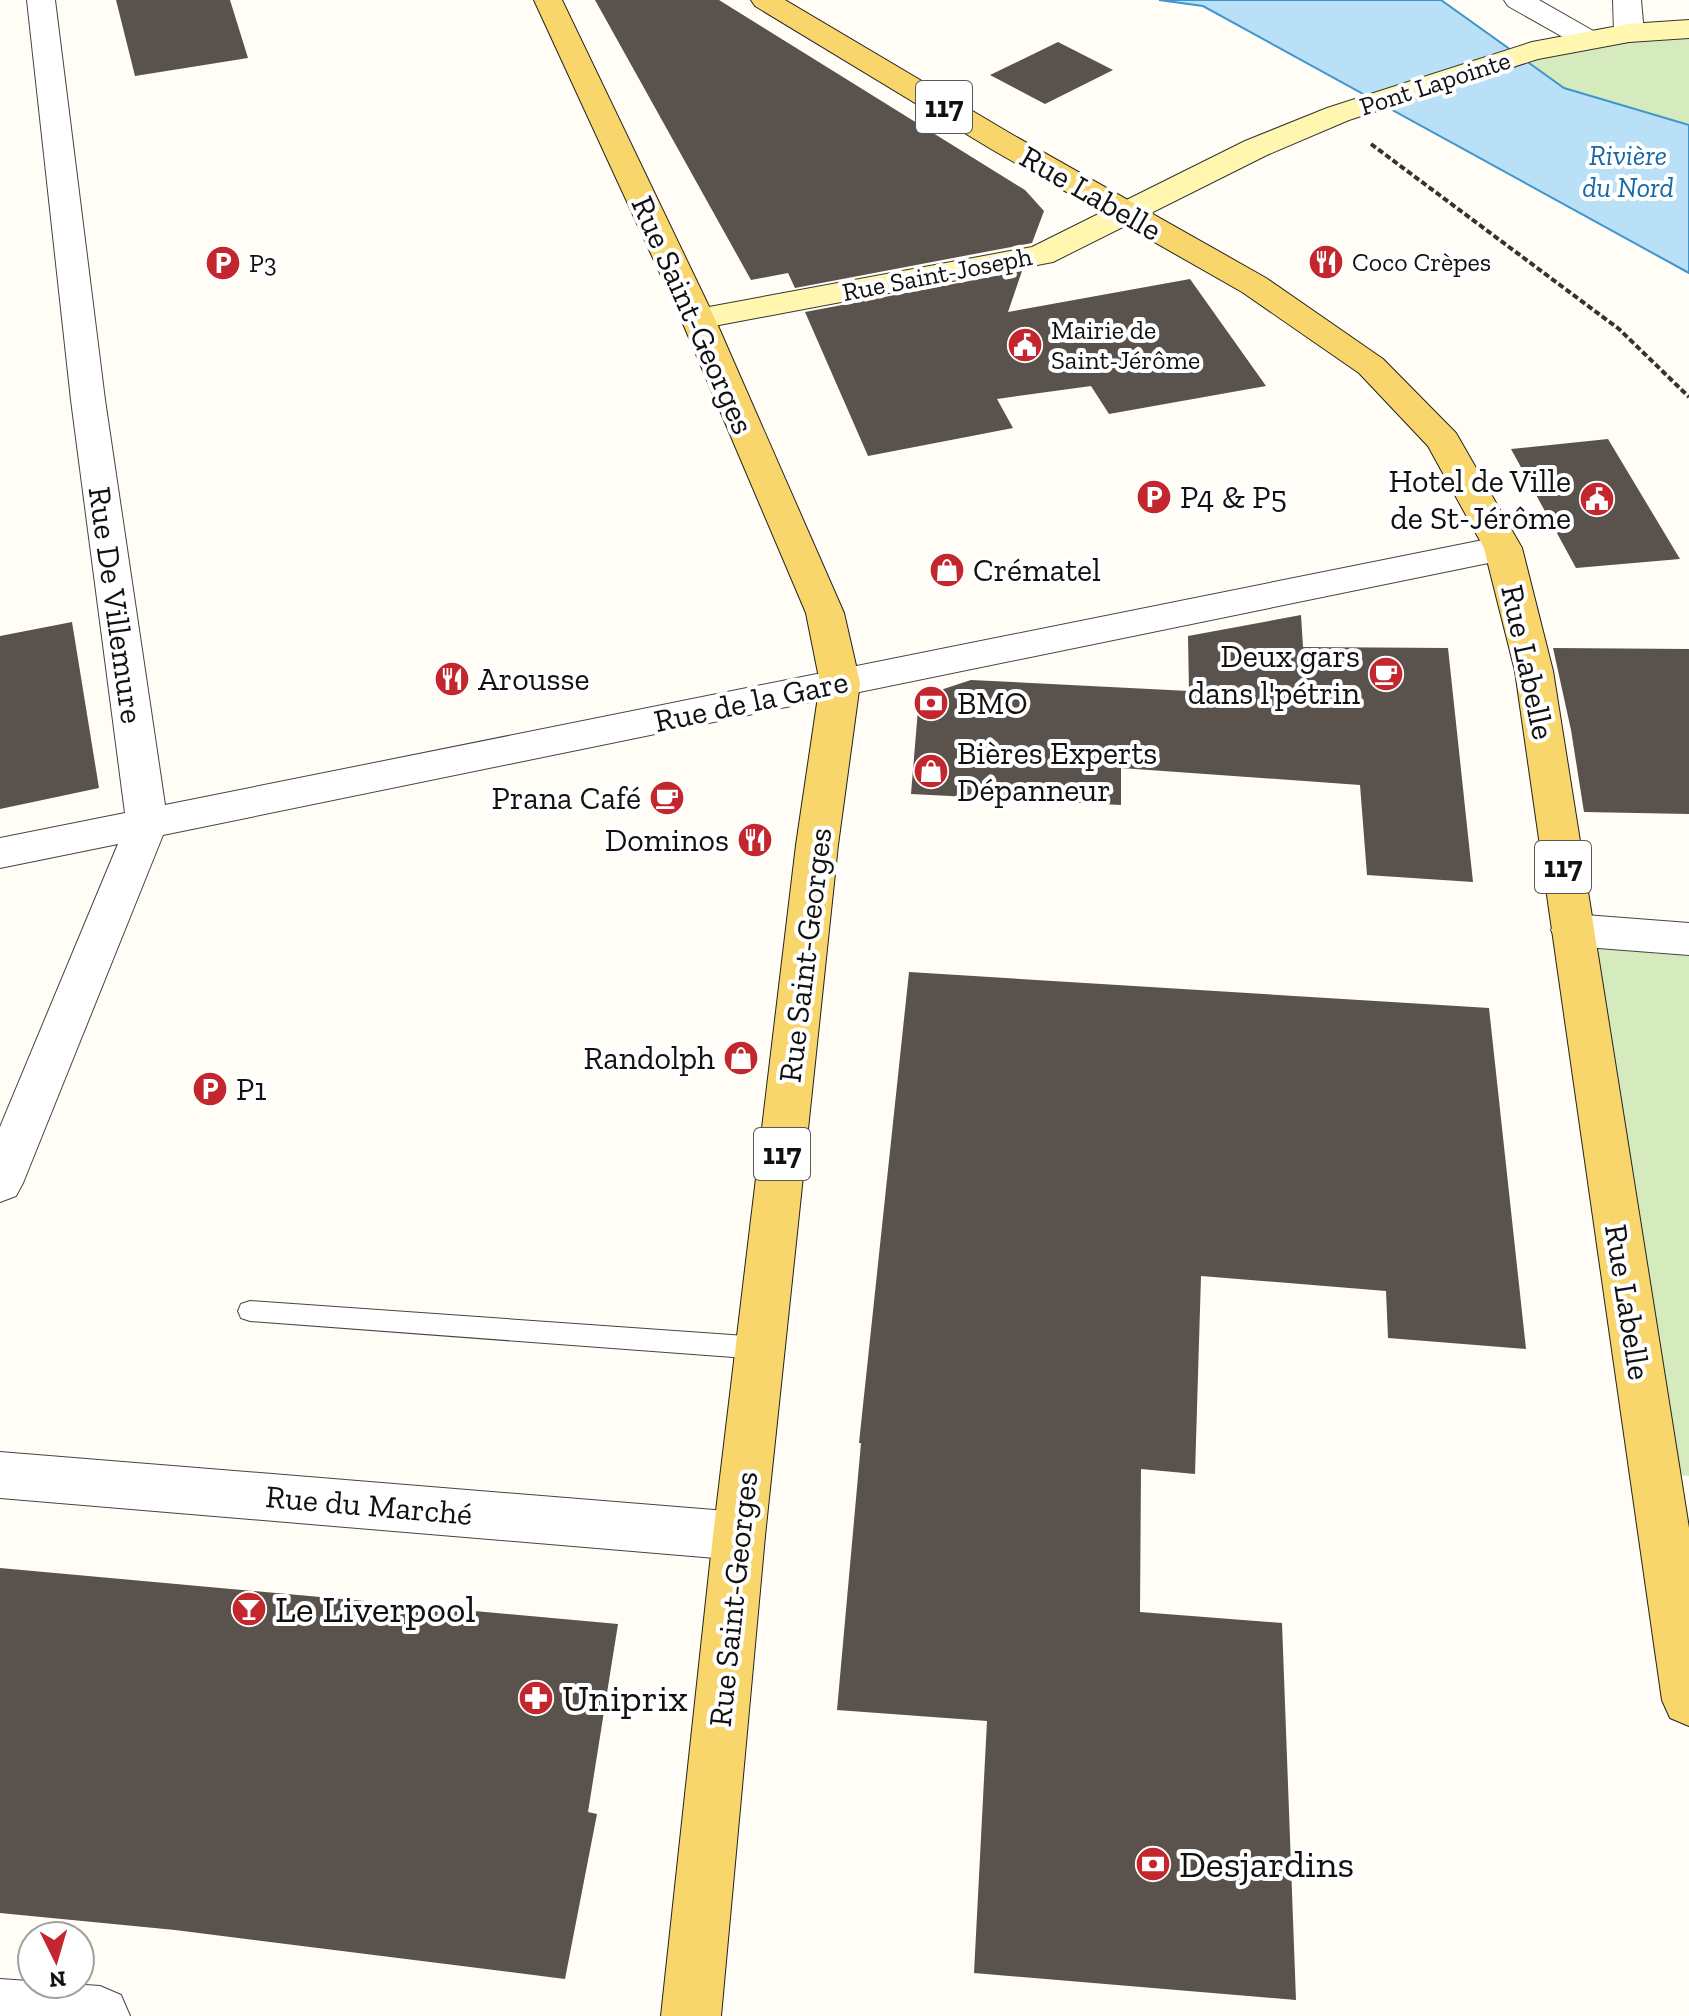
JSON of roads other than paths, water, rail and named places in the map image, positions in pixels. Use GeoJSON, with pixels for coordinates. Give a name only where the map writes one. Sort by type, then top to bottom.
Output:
{"type":"FeatureCollection","features":[{"type":"Feature","properties":{"kind":"main road","name":"Rue Saint-Georges"},"geometry":{"type":"LineString","coordinates":[[548,0],[698,319],[825,613],[840,683],[817,845],[760,1348],[691,2016]]}},
{"type":"Feature","properties":{"kind":"main road","name":"Rue Labelle"},"geometry":{"type":"LineString","coordinates":[[765,0],[1124,213],[1254,285],[1371,366],[1443,441],[1503,548],[1534,671],[1689,1700]]}},
{"type":"Feature","properties":{"kind":"street","name":"Rue De Villemure"},"geometry":{"type":"LineString","coordinates":[[41,0],[88,400],[147,823]]}},
{"type":"Feature","properties":{"kind":"street"},"geometry":{"type":"LineString","coordinates":[[1518,0],[1587,39],[1682,29]]}},
{"type":"Feature","properties":{"kind":"street"},"geometry":{"type":"LineString","coordinates":[[1627,0],[1629,33]]}},
{"type":"Feature","properties":{"kind":"street","name":"Pont Lapointe"},"geometry":{"type":"LineString","coordinates":[[1338,114],[1532,51],[1587,39]]}},
{"type":"Feature","properties":{"kind":"street","name":"Rue Saint-Joseph"},"geometry":{"type":"LineString","coordinates":[[698,319],[1041,255],[1256,148],[1338,114]]}},
{"type":"Feature","properties":{"kind":"street","name":"Rue de la Gare"},"geometry":{"type":"LineString","coordinates":[[0,853],[1503,548]]}},
{"type":"Feature","properties":{"kind":"street"},"geometry":{"type":"LineString","coordinates":[[0,1183],[147,823]]}},
{"type":"Feature","properties":{"kind":"street"},"geometry":{"type":"LineString","coordinates":[[1572,930],[1689,939]]}},
{"type":"Feature","properties":{"kind":"street","name":"Rue du Marché"},"geometry":{"type":"LineString","coordinates":[[0,1475],[739,1536]]}},
{"type":"Feature","properties":{"kind":"street"},"geometry":{"type":"LineString","coordinates":[[0,2009],[100,2016]]}},
{"type":"Feature","properties":{"kind":"lane"},"geometry":{"type":"LineString","coordinates":[[250,1311],[760,1348]]}},
{"type":"Feature","properties":{"kind":"water","name":"Rivière du Nord"},"geometry":{"type":"Polygon","coordinates":[[[1159,0],[1441,0],[1564,88],[1689,125],[1689,273],[1203,6],[1159,0]]]}},
{"type":"Feature","properties":{"kind":"place","name":"Coco Crèpes"},"geometry":{"type":"Point","coordinates":[1326,262]}},
{"type":"Feature","properties":{"kind":"place","name":"P3"},"geometry":{"type":"Point","coordinates":[223,263]}},
{"type":"Feature","properties":{"kind":"place","name":"Mairie de Saint-Jérôme"},"geometry":{"type":"Point","coordinates":[1025,345]}},
{"type":"Feature","properties":{"kind":"place","name":"P4 & P5"},"geometry":{"type":"Point","coordinates":[1154,497]}},
{"type":"Feature","properties":{"kind":"place","name":"Hotel de Ville de St-Jérôme"},"geometry":{"type":"Point","coordinates":[1597,499]}},
{"type":"Feature","properties":{"kind":"place","name":"Crématel"},"geometry":{"type":"Point","coordinates":[947,570]}},
{"type":"Feature","properties":{"kind":"place","name":"Deux gars dans l'pétrin"},"geometry":{"type":"Point","coordinates":[1386,674]}},
{"type":"Feature","properties":{"kind":"place","name":"Arousse"},"geometry":{"type":"Point","coordinates":[452,679]}},
{"type":"Feature","properties":{"kind":"place","name":"BMO"},"geometry":{"type":"Point","coordinates":[931,703]}},
{"type":"Feature","properties":{"kind":"place","name":"Bières Experts Dépanneur"},"geometry":{"type":"Point","coordinates":[931,771]}},
{"type":"Feature","properties":{"kind":"place","name":"Prana Café"},"geometry":{"type":"Point","coordinates":[667,798]}},
{"type":"Feature","properties":{"kind":"place","name":"Dominos"},"geometry":{"type":"Point","coordinates":[755,840]}},
{"type":"Feature","properties":{"kind":"place","name":"Randolph"},"geometry":{"type":"Point","coordinates":[741,1058]}},
{"type":"Feature","properties":{"kind":"place","name":"P1"},"geometry":{"type":"Point","coordinates":[210,1089]}},
{"type":"Feature","properties":{"kind":"place","name":"Le Liverpool"},"geometry":{"type":"Point","coordinates":[249,1609]}},
{"type":"Feature","properties":{"kind":"place","name":"Uniprix"},"geometry":{"type":"Point","coordinates":[536,1698]}},
{"type":"Feature","properties":{"kind":"place","name":"Desjardins"},"geometry":{"type":"Point","coordinates":[1153,1864]}}]}
